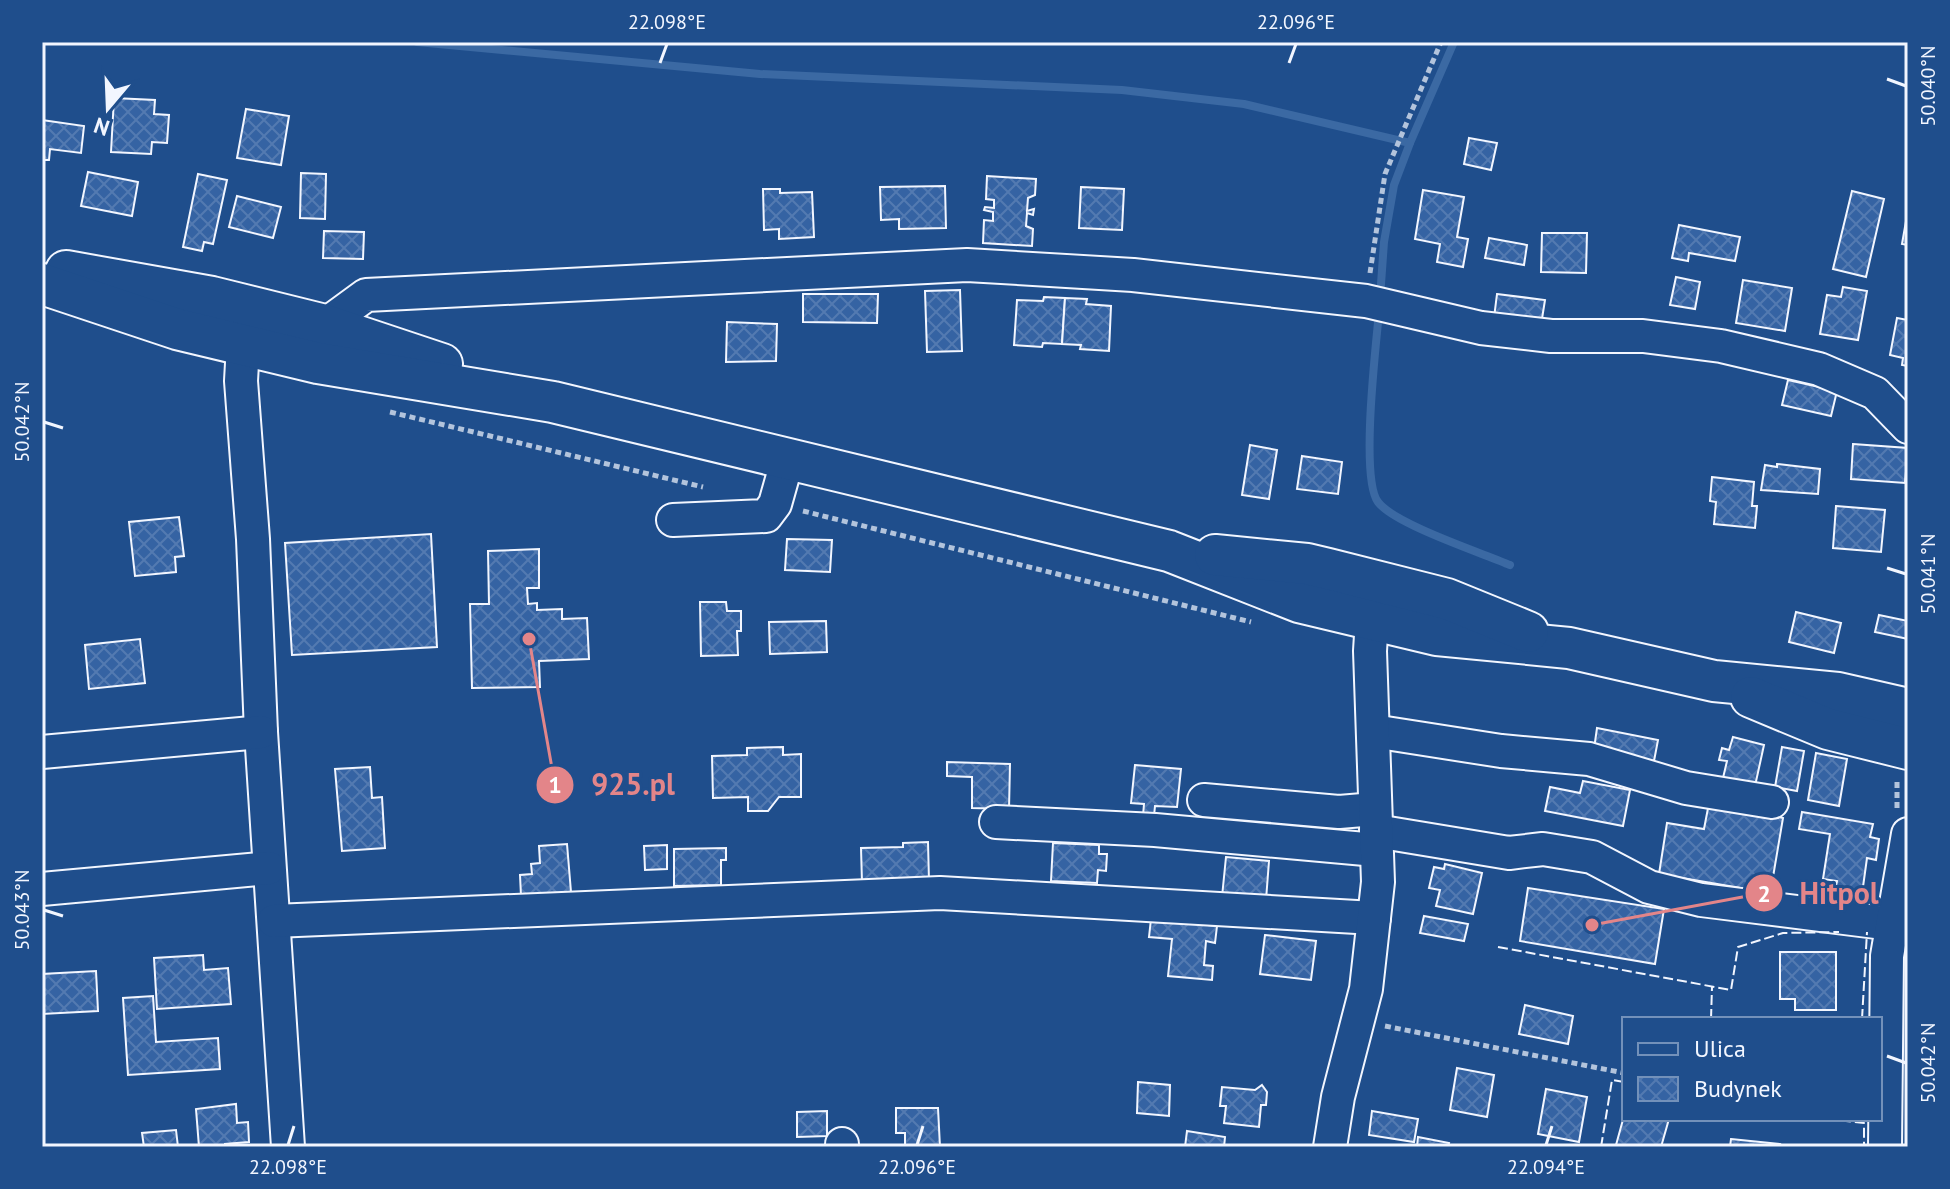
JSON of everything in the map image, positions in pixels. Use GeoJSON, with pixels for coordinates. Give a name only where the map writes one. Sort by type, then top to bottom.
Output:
{"type":"FeatureCollection","features":[{"type":"Feature","properties":{"kind":"main road"},"geometry":{"type":"LineString","coordinates":[[42,268],[212,297],[316,323],[553,402]]}},
{"type":"Feature","properties":{"kind":"main road"},"geometry":{"type":"LineString","coordinates":[[42,284],[177,329],[318,363],[553,402],[1169,551],[1299,602],[1437,635],[1569,648],[1714,681],[1838,693],[1900,712]]}},
{"type":"Feature","properties":{"kind":"main road"},"geometry":{"type":"LineString","coordinates":[[1169,551],[1307,564],[1328,569],[1447,599],[1569,648]]}},
{"type":"Feature","properties":{"kind":"main road"},"geometry":{"type":"LineString","coordinates":[[1714,681],[1828,729],[1908,749]]}},
{"type":"Feature","properties":{"kind":"street"},"geometry":{"type":"LineString","coordinates":[[243,345],[281,323],[316,323],[366,295],[967,265],[1133,275],[1366,301],[1481,328],[1551,336],[1643,336],[1721,346],[1819,369],[1875,393],[1908,427]]}},
{"type":"Feature","properties":{"kind":"street"},"geometry":{"type":"LineString","coordinates":[[212,297],[230,316],[243,345],[241,381],[288,1147]]}},
{"type":"Feature","properties":{"kind":"street"},"geometry":{"type":"LineString","coordinates":[[673,520],[766,516],[775,504],[788,458]]}},
{"type":"Feature","properties":{"kind":"street"},"geometry":{"type":"LineString","coordinates":[[1328,569],[1372,619],[1378,882],[1366,989],[1338,1097],[1330,1147]]}},
{"type":"Feature","properties":{"kind":"street"},"geometry":{"type":"LineString","coordinates":[[1372,619],[1412,600],[1447,599]]}},
{"type":"Feature","properties":{"kind":"street"},"geometry":{"type":"LineString","coordinates":[[1373,731],[1501,751],[1589,759],[1686,788],[1772,802]]}},
{"type":"Feature","properties":{"kind":"street"},"geometry":{"type":"LineString","coordinates":[[42,752],[261,732]]}},
{"type":"Feature","properties":{"kind":"street"},"geometry":{"type":"LineString","coordinates":[[1204,800],[1339,812],[1376,830]]}},
{"type":"Feature","properties":{"kind":"street"},"geometry":{"type":"LineString","coordinates":[[996,822],[1155,830],[1376,830],[1509,853],[1543,849],[1592,857],[1649,887],[1701,900],[1892,924]]}},
{"type":"Feature","properties":{"kind":"street"},"geometry":{"type":"LineString","coordinates":[[1885,1147],[1883,1102],[1887,956],[1908,834]]}},
{"type":"Feature","properties":{"kind":"street"},"geometry":{"type":"LineString","coordinates":[[42,889],[269,868]]}},
{"type":"Feature","properties":{"kind":"street"},"geometry":{"type":"LineString","coordinates":[[274,921],[940,893],[1374,918]]}},
{"type":"Feature","properties":{"kind":"path"},"geometry":{"type":"LineString","coordinates":[[1366,301],[1385,174],[1441,42]]}},
{"type":"Feature","properties":{"kind":"path"},"geometry":{"type":"LineString","coordinates":[[1356,1020],[1622,1073]]}},
{"type":"Feature","properties":{"kind":"building"},"geometry":{"type":"Polygon","coordinates":[[[114,98],[155,100],[154,114],[169,115],[167,143],[152,142],[151,154],[111,152],[114,98]]]}},
{"type":"Feature","properties":{"kind":"building"},"geometry":{"type":"Polygon","coordinates":[[[246,109],[289,116],[281,165],[237,158],[246,109]]]}},
{"type":"Feature","properties":{"kind":"building"},"geometry":{"type":"Polygon","coordinates":[[[42,120],[84,126],[81,153],[50,149],[49,160],[42,160],[42,120]]]}},
{"type":"Feature","properties":{"kind":"building"},"geometry":{"type":"Polygon","coordinates":[[[1469,138],[1497,143],[1491,170],[1464,164],[1469,138]]]}},
{"type":"Feature","properties":{"kind":"building"},"geometry":{"type":"Polygon","coordinates":[[[88,172],[138,182],[132,216],[81,206],[88,172]]]}},
{"type":"Feature","properties":{"kind":"building"},"geometry":{"type":"Polygon","coordinates":[[[301,173],[326,174],[325,219],[300,218],[301,173]]]}},
{"type":"Feature","properties":{"kind":"building"},"geometry":{"type":"Polygon","coordinates":[[[198,174],[227,180],[213,244],[204,242],[202,251],[183,247],[198,174]]]}},
{"type":"Feature","properties":{"kind":"building"},"geometry":{"type":"Polygon","coordinates":[[[987,176],[1036,179],[1035,195],[1028,198],[1027,211],[1034,209],[1033,215],[1027,213],[1026,226],[1033,229],[1032,246],[983,243],[984,220],[993,221],[993,212],[984,210],[985,207],[994,208],[994,200],[986,199],[987,176]]]}},
{"type":"Feature","properties":{"kind":"building"},"geometry":{"type":"Polygon","coordinates":[[[945,186],[946,228],[899,229],[899,219],[881,220],[880,187],[945,186]]]}},
{"type":"Feature","properties":{"kind":"building"},"geometry":{"type":"Polygon","coordinates":[[[1081,187],[1124,189],[1122,230],[1079,228],[1081,187]]]}},
{"type":"Feature","properties":{"kind":"building"},"geometry":{"type":"Polygon","coordinates":[[[763,189],[780,189],[780,193],[812,192],[814,237],[779,239],[779,229],[764,230],[763,189]]]}},
{"type":"Feature","properties":{"kind":"building"},"geometry":{"type":"Polygon","coordinates":[[[1423,190],[1464,197],[1457,237],[1468,239],[1463,267],[1437,262],[1440,244],[1415,239],[1423,190]]]}},
{"type":"Feature","properties":{"kind":"building"},"geometry":{"type":"Polygon","coordinates":[[[1852,191],[1884,199],[1866,277],[1833,269],[1852,191]]]}},
{"type":"Feature","properties":{"kind":"building"},"geometry":{"type":"Polygon","coordinates":[[[237,196],[281,207],[273,238],[229,227],[237,196]]]}},
{"type":"Feature","properties":{"kind":"building"},"geometry":{"type":"Polygon","coordinates":[[[1908,210],[1908,245],[1902,244],[1908,210]]]}},
{"type":"Feature","properties":{"kind":"building"},"geometry":{"type":"Polygon","coordinates":[[[1679,225],[1740,237],[1735,261],[1689,253],[1688,261],[1672,258],[1679,225]]]}},
{"type":"Feature","properties":{"kind":"building"},"geometry":{"type":"Polygon","coordinates":[[[324,231],[364,232],[363,259],[323,258],[324,231]]]}},
{"type":"Feature","properties":{"kind":"building"},"geometry":{"type":"Polygon","coordinates":[[[1542,233],[1587,233],[1586,273],[1541,272],[1542,233]]]}},
{"type":"Feature","properties":{"kind":"building"},"geometry":{"type":"Polygon","coordinates":[[[1489,238],[1527,245],[1524,265],[1485,258],[1489,238]]]}},
{"type":"Feature","properties":{"kind":"building"},"geometry":{"type":"Polygon","coordinates":[[[1676,277],[1700,282],[1695,309],[1670,305],[1676,277]]]}},
{"type":"Feature","properties":{"kind":"building"},"geometry":{"type":"Polygon","coordinates":[[[1743,280],[1792,288],[1785,331],[1736,323],[1743,280]]]}},
{"type":"Feature","properties":{"kind":"building"},"geometry":{"type":"Polygon","coordinates":[[[1843,287],[1867,291],[1858,340],[1820,334],[1827,295],[1841,297],[1843,287]]]}},
{"type":"Feature","properties":{"kind":"building"},"geometry":{"type":"Polygon","coordinates":[[[960,290],[962,351],[927,352],[925,291],[960,290]]]}},
{"type":"Feature","properties":{"kind":"building"},"geometry":{"type":"Polygon","coordinates":[[[803,294],[878,294],[877,323],[803,322],[803,294]]]}},
{"type":"Feature","properties":{"kind":"building"},"geometry":{"type":"Polygon","coordinates":[[[1497,294],[1545,300],[1541,325],[1494,318],[1497,294]]]}},
{"type":"Feature","properties":{"kind":"building"},"geometry":{"type":"Polygon","coordinates":[[[1044,297],[1065,298],[1062,344],[1043,343],[1042,347],[1014,345],[1017,300],[1043,301],[1044,297]]]}},
{"type":"Feature","properties":{"kind":"building"},"geometry":{"type":"Polygon","coordinates":[[[1065,298],[1087,299],[1086,304],[1111,306],[1109,351],[1062,344],[1065,298]]]}},
{"type":"Feature","properties":{"kind":"building"},"geometry":{"type":"Polygon","coordinates":[[[1897,318],[1908,320],[1908,366],[1902,365],[1903,358],[1890,355],[1897,318]]]}},
{"type":"Feature","properties":{"kind":"building"},"geometry":{"type":"Polygon","coordinates":[[[727,322],[777,324],[776,361],[726,362],[727,322]]]}},
{"type":"Feature","properties":{"kind":"building"},"geometry":{"type":"Polygon","coordinates":[[[1788,380],[1837,391],[1831,416],[1782,405],[1788,380]]]}},
{"type":"Feature","properties":{"kind":"building"},"geometry":{"type":"Polygon","coordinates":[[[1853,444],[1908,448],[1905,483],[1851,479],[1853,444]]]}},
{"type":"Feature","properties":{"kind":"building"},"geometry":{"type":"Polygon","coordinates":[[[1250,445],[1277,450],[1269,499],[1242,495],[1250,445]]]}},
{"type":"Feature","properties":{"kind":"building"},"geometry":{"type":"Polygon","coordinates":[[[1302,456],[1342,462],[1338,494],[1297,489],[1302,456]]]}},
{"type":"Feature","properties":{"kind":"building"},"geometry":{"type":"Polygon","coordinates":[[[1777,464],[1820,469],[1818,494],[1761,490],[1765,465],[1777,467],[1777,464]]]}},
{"type":"Feature","properties":{"kind":"building"},"geometry":{"type":"Polygon","coordinates":[[[1712,477],[1754,482],[1752,506],[1757,506],[1755,528],[1714,524],[1716,502],[1710,501],[1712,477]]]}},
{"type":"Feature","properties":{"kind":"building"},"geometry":{"type":"Polygon","coordinates":[[[1836,506],[1885,510],[1881,552],[1833,548],[1836,506]]]}},
{"type":"Feature","properties":{"kind":"building"},"geometry":{"type":"Polygon","coordinates":[[[179,517],[184,556],[175,557],[176,572],[135,576],[129,522],[179,517]]]}},
{"type":"Feature","properties":{"kind":"building"},"geometry":{"type":"Polygon","coordinates":[[[431,534],[437,647],[292,655],[285,543],[431,534]]]}},
{"type":"Feature","properties":{"kind":"building"},"geometry":{"type":"Polygon","coordinates":[[[787,539],[832,540],[830,572],[785,570],[787,539]]]}},
{"type":"Feature","properties":{"kind":"building"},"geometry":{"type":"Polygon","coordinates":[[[539,549],[539,588],[527,588],[528,604],[537,603],[537,610],[562,609],[562,619],[587,618],[589,659],[539,661],[540,687],[472,688],[470,604],[489,604],[488,551],[539,549]]]}},
{"type":"Feature","properties":{"kind":"building"},"geometry":{"type":"Polygon","coordinates":[[[700,602],[726,602],[727,611],[741,611],[741,631],[737,631],[738,655],[701,656],[700,602]]]}},
{"type":"Feature","properties":{"kind":"building"},"geometry":{"type":"Polygon","coordinates":[[[1796,612],[1841,623],[1834,653],[1789,642],[1796,612]]]}},
{"type":"Feature","properties":{"kind":"building"},"geometry":{"type":"Polygon","coordinates":[[[1879,615],[1908,621],[1908,639],[1875,632],[1879,615]]]}},
{"type":"Feature","properties":{"kind":"building"},"geometry":{"type":"Polygon","coordinates":[[[826,621],[827,652],[770,654],[769,622],[826,621]]]}},
{"type":"Feature","properties":{"kind":"building"},"geometry":{"type":"Polygon","coordinates":[[[140,639],[145,683],[89,689],[85,645],[140,639]]]}},
{"type":"Feature","properties":{"kind":"building"},"geometry":{"type":"Polygon","coordinates":[[[1597,728],[1658,740],[1654,761],[1594,749],[1597,728]]]}},
{"type":"Feature","properties":{"kind":"building"},"geometry":{"type":"Polygon","coordinates":[[[1733,737],[1764,745],[1755,786],[1723,778],[1727,761],[1719,760],[1722,748],[1729,750],[1733,737]]]}},
{"type":"Feature","properties":{"kind":"building"},"geometry":{"type":"Polygon","coordinates":[[[783,747],[783,755],[801,754],[801,797],[779,797],[768,811],[748,811],[748,797],[713,798],[712,756],[747,755],[747,748],[783,747]]]}},
{"type":"Feature","properties":{"kind":"building"},"geometry":{"type":"Polygon","coordinates":[[[1782,747],[1804,751],[1797,791],[1775,787],[1782,747]]]}},
{"type":"Feature","properties":{"kind":"building"},"geometry":{"type":"Polygon","coordinates":[[[1816,753],[1847,759],[1839,806],[1808,800],[1816,753]]]}},
{"type":"Feature","properties":{"kind":"building"},"geometry":{"type":"Polygon","coordinates":[[[947,762],[1010,764],[1009,809],[972,808],[972,777],[947,776],[947,762]]]}},
{"type":"Feature","properties":{"kind":"building"},"geometry":{"type":"Polygon","coordinates":[[[1135,765],[1181,769],[1177,807],[1155,806],[1154,816],[1143,816],[1144,804],[1131,803],[1135,765]]]}},
{"type":"Feature","properties":{"kind":"building"},"geometry":{"type":"Polygon","coordinates":[[[370,767],[372,798],[382,797],[385,848],[342,851],[335,769],[370,767]]]}},
{"type":"Feature","properties":{"kind":"building"},"geometry":{"type":"Polygon","coordinates":[[[1583,781],[1630,790],[1623,826],[1545,811],[1550,787],[1580,793],[1583,781]]]}},
{"type":"Feature","properties":{"kind":"building"},"geometry":{"type":"Polygon","coordinates":[[[1709,803],[1783,818],[1772,883],[1760,882],[1758,891],[1659,874],[1667,823],[1704,829],[1709,803]]]}},
{"type":"Feature","properties":{"kind":"building"},"geometry":{"type":"Polygon","coordinates":[[[1802,812],[1873,824],[1870,837],[1879,839],[1876,860],[1867,858],[1862,894],[1835,890],[1837,881],[1823,879],[1830,834],[1799,829],[1802,812]]]}},
{"type":"Feature","properties":{"kind":"building"},"geometry":{"type":"Polygon","coordinates":[[[928,842],[929,881],[862,883],[861,848],[903,847],[903,843],[928,842]]]}},
{"type":"Feature","properties":{"kind":"building"},"geometry":{"type":"Polygon","coordinates":[[[1053,843],[1099,845],[1099,854],[1107,854],[1106,871],[1098,870],[1097,883],[1051,881],[1053,843]]]}},
{"type":"Feature","properties":{"kind":"building"},"geometry":{"type":"Polygon","coordinates":[[[567,844],[571,892],[521,896],[520,875],[532,874],[531,864],[540,863],[539,846],[567,844]]]}},
{"type":"Feature","properties":{"kind":"building"},"geometry":{"type":"Polygon","coordinates":[[[667,845],[667,869],[645,870],[644,846],[667,845]]]}},
{"type":"Feature","properties":{"kind":"building"},"geometry":{"type":"Polygon","coordinates":[[[726,848],[726,860],[721,860],[721,885],[674,886],[674,849],[726,848]]]}},
{"type":"Feature","properties":{"kind":"building"},"geometry":{"type":"Polygon","coordinates":[[[1226,857],[1269,861],[1266,900],[1222,897],[1226,857]]]}},
{"type":"Feature","properties":{"kind":"building"},"geometry":{"type":"Polygon","coordinates":[[[1445,864],[1482,873],[1473,914],[1436,906],[1440,890],[1429,888],[1434,867],[1444,869],[1445,864]]]}},
{"type":"Feature","properties":{"kind":"building"},"geometry":{"type":"Polygon","coordinates":[[[1528,888],[1664,909],[1655,964],[1520,941],[1528,888]]]}},
{"type":"Feature","properties":{"kind":"building"},"geometry":{"type":"Polygon","coordinates":[[[1424,916],[1468,924],[1464,941],[1420,933],[1424,916]]]}},
{"type":"Feature","properties":{"kind":"building"},"geometry":{"type":"Polygon","coordinates":[[[1151,919],[1217,926],[1215,943],[1206,941],[1204,965],[1213,966],[1212,980],[1168,976],[1172,939],[1149,937],[1151,919]]]}},
{"type":"Feature","properties":{"kind":"building"},"geometry":{"type":"Polygon","coordinates":[[[1265,935],[1316,941],[1311,980],[1260,974],[1265,935]]]}},
{"type":"Feature","properties":{"kind":"building"},"geometry":{"type":"Polygon","coordinates":[[[1780,952],[1836,952],[1836,1010],[1795,1010],[1795,999],[1780,999],[1780,952]]]}},
{"type":"Feature","properties":{"kind":"building"},"geometry":{"type":"Polygon","coordinates":[[[203,955],[204,970],[228,968],[231,1004],[157,1009],[154,958],[203,955]]]}},
{"type":"Feature","properties":{"kind":"building"},"geometry":{"type":"Polygon","coordinates":[[[96,971],[98,1011],[42,1014],[42,974],[96,971]]]}},
{"type":"Feature","properties":{"kind":"building"},"geometry":{"type":"Polygon","coordinates":[[[153,996],[156,1042],[218,1038],[220,1069],[128,1075],[123,998],[153,996]]]}},
{"type":"Feature","properties":{"kind":"building"},"geometry":{"type":"Polygon","coordinates":[[[1525,1005],[1573,1016],[1568,1044],[1519,1034],[1525,1005]]]}},
{"type":"Feature","properties":{"kind":"building"},"geometry":{"type":"Polygon","coordinates":[[[1457,1068],[1494,1075],[1487,1117],[1450,1110],[1457,1068]]]}},
{"type":"Feature","properties":{"kind":"building"},"geometry":{"type":"Polygon","coordinates":[[[1138,1082],[1170,1085],[1169,1116],[1137,1113],[1138,1082]]]}},
{"type":"Feature","properties":{"kind":"building"},"geometry":{"type":"Polygon","coordinates":[[[1262,1085],[1267,1092],[1266,1105],[1261,1105],[1259,1127],[1224,1123],[1226,1106],[1220,1106],[1222,1087],[1255,1090],[1262,1085]]]}},
{"type":"Feature","properties":{"kind":"building"},"geometry":{"type":"Polygon","coordinates":[[[1546,1089],[1587,1097],[1579,1142],[1538,1134],[1546,1089]]]}},
{"type":"Feature","properties":{"kind":"building"},"geometry":{"type":"Polygon","coordinates":[[[236,1104],[237,1123],[248,1122],[249,1142],[225,1144],[225,1147],[199,1147],[196,1109],[236,1104]]]}},
{"type":"Feature","properties":{"kind":"building"},"geometry":{"type":"Polygon","coordinates":[[[896,1108],[938,1108],[940,1147],[905,1147],[905,1133],[896,1133],[896,1108]]]}},
{"type":"Feature","properties":{"kind":"building"},"geometry":{"type":"Polygon","coordinates":[[[827,1111],[827,1136],[797,1137],[797,1112],[827,1111]]]}},
{"type":"Feature","properties":{"kind":"building"},"geometry":{"type":"Polygon","coordinates":[[[1372,1111],[1418,1119],[1414,1142],[1369,1135],[1372,1111]]]}},
{"type":"Feature","properties":{"kind":"building"},"geometry":{"type":"Polygon","coordinates":[[[1623,1121],[1668,1121],[1661,1147],[1616,1145],[1623,1121]]]}},
{"type":"Feature","properties":{"kind":"building"},"geometry":{"type":"Polygon","coordinates":[[[176,1130],[178,1147],[144,1147],[142,1133],[176,1130]]]}},
{"type":"Feature","properties":{"kind":"building"},"geometry":{"type":"Polygon","coordinates":[[[1187,1131],[1225,1137],[1224,1147],[1185,1147],[1187,1131]]]}},
{"type":"Feature","properties":{"kind":"building"},"geometry":{"type":"Polygon","coordinates":[[[1418,1137],[1449,1143],[1448,1147],[1417,1147],[1418,1137]]]}},
{"type":"Feature","properties":{"kind":"building"},"geometry":{"type":"Polygon","coordinates":[[[1731,1139],[1780,1144],[1779,1147],[1730,1147],[1731,1139]]]}},
{"type":"Feature","properties":{"kind":"waterway"},"geometry":{"type":"LineString","coordinates":[[417,42],[760,74],[1122,90],[1244,104],[1410,143],[1454,42]]}},
{"type":"Feature","properties":{"kind":"waterway"},"geometry":{"type":"LineString","coordinates":[[1380,298],[1384,242],[1394,185],[1410,143]]}},
{"type":"Feature","properties":{"kind":"waterway"},"geometry":{"type":"LineString","coordinates":[[1379,312],[1370,440],[1370,467],[1378,502],[1387,511],[1419,528],[1510,565]]}},
{"type":"Feature","properties":{"kind":"fence"},"geometry":{"type":"LineString","coordinates":[[1498,947],[1731,990],[1738,947],[1783,933],[1839,932]]}},
{"type":"Feature","properties":{"kind":"fence"},"geometry":{"type":"LineString","coordinates":[[1862,1017],[1867,932]]}},
{"type":"Feature","properties":{"kind":"fence"},"geometry":{"type":"LineString","coordinates":[[1711,1017],[1712,987]]}},
{"type":"Feature","properties":{"kind":"fence"},"geometry":{"type":"LineString","coordinates":[[1601,1147],[1612,1080],[1622,1082]]}},
{"type":"Feature","properties":{"kind":"fence"},"geometry":{"type":"LineString","coordinates":[[1846,1121],[1864,1123],[1864,1147]]}},
{"type":"Feature","properties":{"kind":"place","name":"925.pl"},"geometry":{"type":"Point","coordinates":[529,639]}},
{"type":"Feature","properties":{"kind":"place","name":"Hitpol"},"geometry":{"type":"Point","coordinates":[1592,925]}}]}
